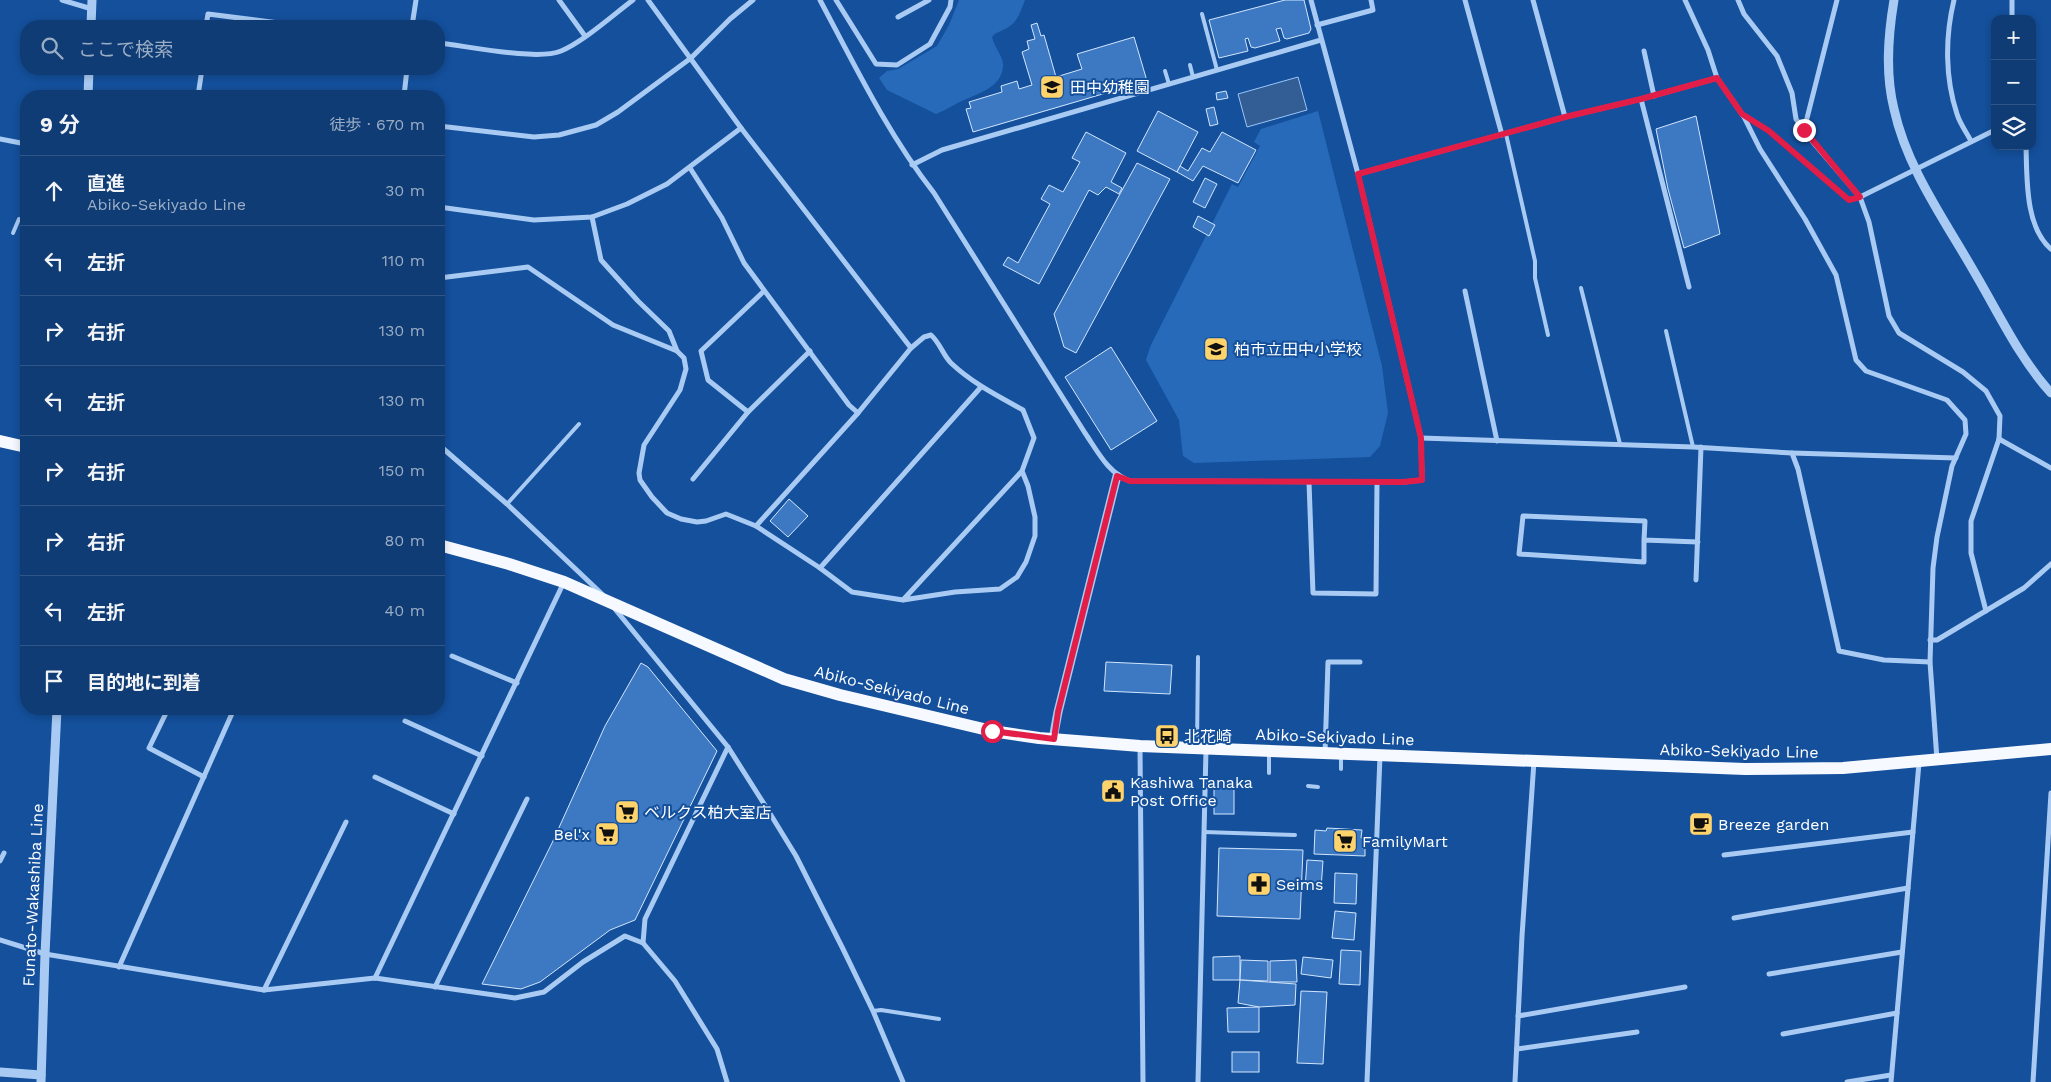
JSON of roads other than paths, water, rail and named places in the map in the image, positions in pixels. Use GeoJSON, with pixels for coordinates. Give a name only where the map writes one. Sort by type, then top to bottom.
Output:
{"type":"FeatureCollection","features":[{"type":"Feature","properties":{"kind":"main road"},"geometry":{"type":"LineString","coordinates":[[0,441],[20,446]]}},
{"type":"Feature","properties":{"kind":"main road","name":"Abiko-Sekiyado Line"},"geometry":{"type":"LineString","coordinates":[[445,547],[509,564],[564,582],[784,679],[840,695],[992,731],[1054,739],[1140,746],[1745,769],[1843,768],[2051,749]]}},
{"type":"Feature","properties":{"kind":"street"},"geometry":{"type":"LineString","coordinates":[[62,0],[92,4],[91,20]]}},
{"type":"Feature","properties":{"kind":"street"},"geometry":{"type":"LineString","coordinates":[[413,20],[416,0]]}},
{"type":"Feature","properties":{"kind":"street"},"geometry":{"type":"LineString","coordinates":[[559,0],[585,36]]}},
{"type":"Feature","properties":{"kind":"street"},"geometry":{"type":"LineString","coordinates":[[445,44],[539,56],[560,52],[633,0]]}},
{"type":"Feature","properties":{"kind":"street"},"geometry":{"type":"LineString","coordinates":[[648,0],[741,128],[911,348]]}},
{"type":"Feature","properties":{"kind":"street"},"geometry":{"type":"LineString","coordinates":[[445,127],[534,137],[576,131],[596,125],[618,112],[691,58],[752,0]]}},
{"type":"Feature","properties":{"kind":"street"},"geometry":{"type":"LineString","coordinates":[[820,0],[862,81],[912,165],[934,194],[1104,462],[1117,476],[1130,481],[1377,482],[1422,480],[1421,438],[1358,174],[1311,0]]}},
{"type":"Feature","properties":{"kind":"street"},"geometry":{"type":"LineString","coordinates":[[836,0],[876,64],[897,65],[930,44],[950,7],[951,0]]}},
{"type":"Feature","properties":{"kind":"street"},"geometry":{"type":"LineString","coordinates":[[1317,25],[1373,10],[1370,0]]}},
{"type":"Feature","properties":{"kind":"street"},"geometry":{"type":"LineString","coordinates":[[1465,0],[1504,134]]}},
{"type":"Feature","properties":{"kind":"street"},"geometry":{"type":"LineString","coordinates":[[1533,0],[1565,117]]}},
{"type":"Feature","properties":{"kind":"street"},"geometry":{"type":"LineString","coordinates":[[1685,0],[1708,50],[1717,78],[1742,114],[1760,149],[1805,219],[1836,276],[1856,360],[1866,371],[1947,400],[1965,420],[1966,434],[1952,466],[1937,537],[1933,568],[1930,662],[1937,760]]}},
{"type":"Feature","properties":{"kind":"street"},"geometry":{"type":"LineString","coordinates":[[1738,0],[1744,14],[1776,56],[1792,92],[1796,119],[1860,197],[1869,222],[1889,316],[1898,333],[1963,372],[1986,390],[2000,416],[1999,439],[1971,521],[1972,553],[1986,611]]}},
{"type":"Feature","properties":{"kind":"street"},"geometry":{"type":"LineString","coordinates":[[1804,130],[1838,0]]}},
{"type":"Feature","properties":{"kind":"street"},"geometry":{"type":"LineString","coordinates":[[1894,0],[1889,31],[1888,58],[1890,88],[1901,135],[1915,168],[2017,345],[2041,382],[2051,393]]}},
{"type":"Feature","properties":{"kind":"street"},"geometry":{"type":"LineString","coordinates":[[1954,0],[1948,37],[1948,76],[1957,115],[1971,142]]}},
{"type":"Feature","properties":{"kind":"street"},"geometry":{"type":"LineString","coordinates":[[2012,0],[2012,15]]}},
{"type":"Feature","properties":{"kind":"street"},"geometry":{"type":"LineString","coordinates":[[898,17],[927,1]]}},
{"type":"Feature","properties":{"kind":"street"},"geometry":{"type":"LineString","coordinates":[[207,20],[208,14],[255,20]]}},
{"type":"Feature","properties":{"kind":"street"},"geometry":{"type":"LineString","coordinates":[[912,165],[942,150],[1322,40]]}},
{"type":"Feature","properties":{"kind":"street"},"geometry":{"type":"LineString","coordinates":[[1644,51],[1654,96]]}},
{"type":"Feature","properties":{"kind":"street"},"geometry":{"type":"LineString","coordinates":[[88,90],[89,75]]}},
{"type":"Feature","properties":{"kind":"street"},"geometry":{"type":"LineString","coordinates":[[200,90],[201,75]]}},
{"type":"Feature","properties":{"kind":"street"},"geometry":{"type":"LineString","coordinates":[[405,90],[406,75]]}},
{"type":"Feature","properties":{"kind":"street"},"geometry":{"type":"LineString","coordinates":[[1358,174],[1565,117],[1654,96],[1717,78]]}},
{"type":"Feature","properties":{"kind":"street"},"geometry":{"type":"LineString","coordinates":[[1641,99],[1689,287]]}},
{"type":"Feature","properties":{"kind":"street"},"geometry":{"type":"LineString","coordinates":[[445,208],[534,220],[592,216],[647,195],[667,184],[741,128]]}},
{"type":"Feature","properties":{"kind":"street"},"geometry":{"type":"LineString","coordinates":[[1860,197],[1915,168],[1991,132]]}},
{"type":"Feature","properties":{"kind":"street"},"geometry":{"type":"LineString","coordinates":[[0,139],[20,143]]}},
{"type":"Feature","properties":{"kind":"street"},"geometry":{"type":"LineString","coordinates":[[2026,150],[2028,203],[2043,243],[2051,249]]}},
{"type":"Feature","properties":{"kind":"street"},"geometry":{"type":"LineString","coordinates":[[690,168],[722,218],[744,264],[849,405],[858,413]]}},
{"type":"Feature","properties":{"kind":"street"},"geometry":{"type":"LineString","coordinates":[[592,216],[601,260],[638,301],[669,331],[677,351]]}},
{"type":"Feature","properties":{"kind":"street"},"geometry":{"type":"LineString","coordinates":[[445,277],[528,267],[613,325],[677,351],[684,358],[686,369],[680,390],[644,445],[638,473],[640,480],[652,497],[667,513],[681,518],[697,522],[726,514],[756,526],[820,568],[852,592],[903,600],[955,592],[1000,588],[1017,577],[1026,562],[1034,536],[1035,517],[1028,486],[1022,471]]}},
{"type":"Feature","properties":{"kind":"street"},"geometry":{"type":"LineString","coordinates":[[748,412],[708,380],[701,351],[764,291]]}},
{"type":"Feature","properties":{"kind":"street"},"geometry":{"type":"LineString","coordinates":[[1465,291],[1497,440]]}},
{"type":"Feature","properties":{"kind":"street"},"geometry":{"type":"LineString","coordinates":[[756,526],[858,413],[911,348],[924,337],[931,336],[937,340],[950,362],[981,387],[1023,410],[1034,438],[1022,471],[903,600]]}},
{"type":"Feature","properties":{"kind":"street"},"geometry":{"type":"LineString","coordinates":[[693,479],[748,412],[810,351]]}},
{"type":"Feature","properties":{"kind":"street"},"geometry":{"type":"LineString","coordinates":[[820,568],[981,387]]}},
{"type":"Feature","properties":{"kind":"street"},"geometry":{"type":"LineString","coordinates":[[1421,438],[1956,458]]}},
{"type":"Feature","properties":{"kind":"street"},"geometry":{"type":"LineString","coordinates":[[1999,439],[2051,468]]}},
{"type":"Feature","properties":{"kind":"street"},"geometry":{"type":"LineString","coordinates":[[1696,580],[1701,447]]}},
{"type":"Feature","properties":{"kind":"street"},"geometry":{"type":"LineString","coordinates":[[445,450],[507,504],[608,600],[728,747],[796,856],[873,1011],[903,1082]]}},
{"type":"Feature","properties":{"kind":"street"},"geometry":{"type":"LineString","coordinates":[[1792,453],[1798,469],[1839,651],[1884,660],[1930,662]]}},
{"type":"Feature","properties":{"kind":"street"},"geometry":{"type":"LineString","coordinates":[[1054,739],[1063,694],[1117,476]]}},
{"type":"Feature","properties":{"kind":"street"},"geometry":{"type":"LineString","coordinates":[[1309,482],[1313,593],[1376,594],[1377,482]]}},
{"type":"Feature","properties":{"kind":"street"},"geometry":{"type":"LineString","coordinates":[[1523,516],[1645,521],[1644,540],[1644,562],[1519,554],[1523,516]]}},
{"type":"Feature","properties":{"kind":"street"},"geometry":{"type":"LineString","coordinates":[[1644,540],[1698,542]]}},
{"type":"Feature","properties":{"kind":"street"},"geometry":{"type":"LineString","coordinates":[[1930,640],[1937,640],[2024,588],[2051,564]]}},
{"type":"Feature","properties":{"kind":"street"},"geometry":{"type":"LineString","coordinates":[[375,978],[564,582]]}},
{"type":"Feature","properties":{"kind":"street"},"geometry":{"type":"LineString","coordinates":[[452,656],[517,683]]}},
{"type":"Feature","properties":{"kind":"street"},"geometry":{"type":"LineString","coordinates":[[1325,753],[1328,662],[1360,662]]}},
{"type":"Feature","properties":{"kind":"street","name":"Funato-Wakashiba Line"},"geometry":{"type":"LineString","coordinates":[[41,1078],[57,715]]}},
{"type":"Feature","properties":{"kind":"street"},"geometry":{"type":"LineString","coordinates":[[165,715],[149,748],[204,777]]}},
{"type":"Feature","properties":{"kind":"street"},"geometry":{"type":"LineString","coordinates":[[119,967],[231,715]]}},
{"type":"Feature","properties":{"kind":"street"},"geometry":{"type":"LineString","coordinates":[[405,722],[482,756]]}},
{"type":"Feature","properties":{"kind":"street"},"geometry":{"type":"LineString","coordinates":[[1140,746],[1143,1082]]}},
{"type":"Feature","properties":{"kind":"street"},"geometry":{"type":"LineString","coordinates":[[643,943],[645,919],[728,747]]}},
{"type":"Feature","properties":{"kind":"street"},"geometry":{"type":"LineString","coordinates":[[1198,1082],[1204,832],[1202,748]]}},
{"type":"Feature","properties":{"kind":"street"},"geometry":{"type":"LineString","coordinates":[[1367,1082],[1380,756]]}},
{"type":"Feature","properties":{"kind":"street"},"geometry":{"type":"LineString","coordinates":[[1516,1082],[1516,1049],[1534,761]]}},
{"type":"Feature","properties":{"kind":"street"},"geometry":{"type":"LineString","coordinates":[[1891,1082],[1919,762]]}},
{"type":"Feature","properties":{"kind":"street"},"geometry":{"type":"LineString","coordinates":[[375,777],[454,814]]}},
{"type":"Feature","properties":{"kind":"street"},"geometry":{"type":"LineString","coordinates":[[2033,1082],[2051,793]]}},
{"type":"Feature","properties":{"kind":"street"},"geometry":{"type":"LineString","coordinates":[[435,987],[527,799]]}},
{"type":"Feature","properties":{"kind":"street"},"geometry":{"type":"LineString","coordinates":[[264,990],[346,822]]}},
{"type":"Feature","properties":{"kind":"street"},"geometry":{"type":"LineString","coordinates":[[1724,855],[1913,832]]}},
{"type":"Feature","properties":{"kind":"street"},"geometry":{"type":"LineString","coordinates":[[0,861],[4,853]]}},
{"type":"Feature","properties":{"kind":"street"},"geometry":{"type":"LineString","coordinates":[[1734,918],[1908,888]]}},
{"type":"Feature","properties":{"kind":"street"},"geometry":{"type":"LineString","coordinates":[[0,940],[45,954],[264,990],[375,978],[515,998],[544,992],[583,962],[625,936],[643,943],[674,981],[717,1048],[726,1082]]}},
{"type":"Feature","properties":{"kind":"street"},"geometry":{"type":"LineString","coordinates":[[1769,974],[1902,952]]}},
{"type":"Feature","properties":{"kind":"street"},"geometry":{"type":"LineString","coordinates":[[1518,1016],[1685,987]]}},
{"type":"Feature","properties":{"kind":"street"},"geometry":{"type":"LineString","coordinates":[[1783,1034],[1897,1013]]}},
{"type":"Feature","properties":{"kind":"street"},"geometry":{"type":"LineString","coordinates":[[1516,1049],[1637,1032]]}},
{"type":"Feature","properties":{"kind":"street"},"geometry":{"type":"LineString","coordinates":[[0,1072],[41,1078]]}},
{"type":"Feature","properties":{"kind":"street"},"geometry":{"type":"LineString","coordinates":[[1847,1082],[1891,1075]]}},
{"type":"Feature","properties":{"kind":"lane"},"geometry":{"type":"LineString","coordinates":[[1202,14],[1217,70]]}},
{"type":"Feature","properties":{"kind":"lane"},"geometry":{"type":"LineString","coordinates":[[1190,65],[1193,77]]}},
{"type":"Feature","properties":{"kind":"lane"},"geometry":{"type":"LineString","coordinates":[[1165,71],[1169,84]]}},
{"type":"Feature","properties":{"kind":"lane"},"geometry":{"type":"LineString","coordinates":[[1742,114],[1769,131],[1849,200],[1860,197]]}},
{"type":"Feature","properties":{"kind":"lane"},"geometry":{"type":"LineString","coordinates":[[1504,134],[1535,261],[1535,278],[1548,335]]}},
{"type":"Feature","properties":{"kind":"lane"},"geometry":{"type":"LineString","coordinates":[[14,233],[20,219]]}},
{"type":"Feature","properties":{"kind":"lane"},"geometry":{"type":"LineString","coordinates":[[1581,288],[1620,444]]}},
{"type":"Feature","properties":{"kind":"lane"},"geometry":{"type":"LineString","coordinates":[[1666,331],[1692,447]]}},
{"type":"Feature","properties":{"kind":"lane"},"geometry":{"type":"LineString","coordinates":[[507,504],[579,424]]}},
{"type":"Feature","properties":{"kind":"lane"},"geometry":{"type":"LineString","coordinates":[[1198,656],[1202,748]]}},
{"type":"Feature","properties":{"kind":"lane"},"geometry":{"type":"LineString","coordinates":[[1269,773],[1270,751]]}},
{"type":"Feature","properties":{"kind":"lane"},"geometry":{"type":"LineString","coordinates":[[1340,769],[1341,754]]}},
{"type":"Feature","properties":{"kind":"lane"},"geometry":{"type":"LineString","coordinates":[[1308,786],[1318,787]]}},
{"type":"Feature","properties":{"kind":"lane"},"geometry":{"type":"LineString","coordinates":[[1204,832],[1295,835]]}},
{"type":"Feature","properties":{"kind":"lane"},"geometry":{"type":"LineString","coordinates":[[873,1011],[881,1010],[939,1019]]}},
{"type":"Feature","properties":{"kind":"place","name":"田中幼稚園"},"geometry":{"type":"Point","coordinates":[1052,87]}},
{"type":"Feature","properties":{"kind":"place","name":"柏市立田中小学校"},"geometry":{"type":"Point","coordinates":[1216,349]}},
{"type":"Feature","properties":{"kind":"place","name":"北花崎"},"geometry":{"type":"Point","coordinates":[1167,736]}},
{"type":"Feature","properties":{"kind":"place","name":"Kashiwa Tanaka Post Office"},"geometry":{"type":"Point","coordinates":[1113,791]}},
{"type":"Feature","properties":{"kind":"place","name":"ベルクス柏大室店"},"geometry":{"type":"Point","coordinates":[627,812]}},
{"type":"Feature","properties":{"kind":"place","name":"Breeze garden"},"geometry":{"type":"Point","coordinates":[1701,824]}},
{"type":"Feature","properties":{"kind":"place","name":"Bel'x"},"geometry":{"type":"Point","coordinates":[607,834]}},
{"type":"Feature","properties":{"kind":"place","name":"FamilyMart"},"geometry":{"type":"Point","coordinates":[1345,841]}},
{"type":"Feature","properties":{"kind":"place","name":"Seims"},"geometry":{"type":"Point","coordinates":[1259,884]}}]}
